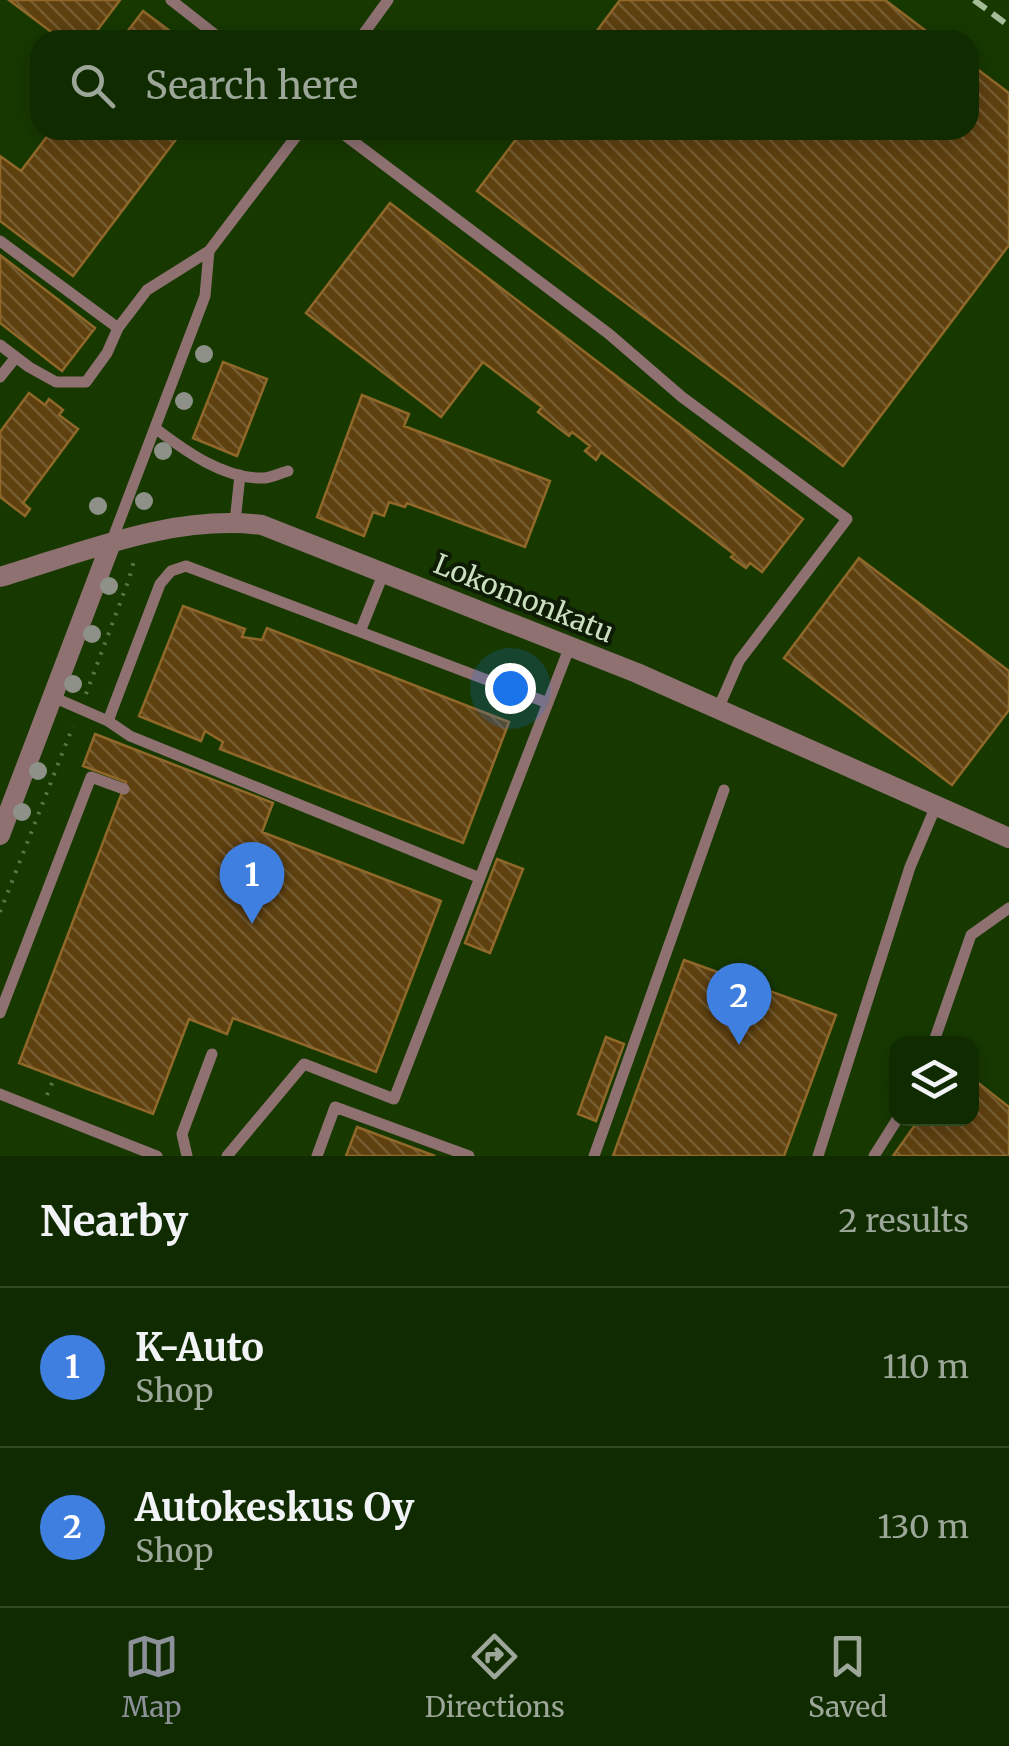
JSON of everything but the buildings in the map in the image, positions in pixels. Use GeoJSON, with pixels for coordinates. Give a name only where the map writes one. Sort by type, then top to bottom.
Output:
{"type":"FeatureCollection","features":[{"type":"Feature","properties":{"kind":"street","name":"Lokomonkatu"},"geometry":{"type":"LineString","coordinates":[[0,577],[181,526],[235,522],[262,525],[718,708],[1009,838]]}},
{"type":"Feature","properties":{"kind":"street"},"geometry":{"type":"LineString","coordinates":[[0,835],[111,543]]}},
{"type":"Feature","properties":{"kind":"lane"},"geometry":{"type":"LineString","coordinates":[[172,0],[210,30]]}},
{"type":"Feature","properties":{"kind":"lane"},"geometry":{"type":"LineString","coordinates":[[366,30],[388,0]]}},
{"type":"Feature","properties":{"kind":"lane"},"geometry":{"type":"LineString","coordinates":[[0,344],[56,382],[86,382],[118,328],[147,290],[209,251],[294,140]]}},
{"type":"Feature","properties":{"kind":"lane"},"geometry":{"type":"LineString","coordinates":[[351,140],[609,334],[682,397],[847,519],[739,661],[718,708]]}},
{"type":"Feature","properties":{"kind":"lane"},"geometry":{"type":"LineString","coordinates":[[0,241],[118,328]]}},
{"type":"Feature","properties":{"kind":"lane"},"geometry":{"type":"LineString","coordinates":[[111,543],[205,296],[209,251]]}},
{"type":"Feature","properties":{"kind":"lane"},"geometry":{"type":"LineString","coordinates":[[0,378],[16,356]]}},
{"type":"Feature","properties":{"kind":"lane"},"geometry":{"type":"LineString","coordinates":[[155,428],[212,465],[266,478],[288,471]]}},
{"type":"Feature","properties":{"kind":"lane"},"geometry":{"type":"LineString","coordinates":[[235,522],[240,474]]}},
{"type":"Feature","properties":{"kind":"lane"},"geometry":{"type":"LineString","coordinates":[[108,721],[164,576],[178,568],[193,567],[548,703]]}},
{"type":"Feature","properties":{"kind":"lane"},"geometry":{"type":"LineString","coordinates":[[360,632],[384,572]]}},
{"type":"Feature","properties":{"kind":"lane"},"geometry":{"type":"LineString","coordinates":[[227,1156],[304,1064],[394,1099],[570,646]]}},
{"type":"Feature","properties":{"kind":"lane"},"geometry":{"type":"LineString","coordinates":[[54,697],[108,721],[130,736],[480,878]]}},
{"type":"Feature","properties":{"kind":"lane"},"geometry":{"type":"LineString","coordinates":[[0,1013],[91,777],[124,789]]}},
{"type":"Feature","properties":{"kind":"lane"},"geometry":{"type":"LineString","coordinates":[[594,1156],[724,790]]}},
{"type":"Feature","properties":{"kind":"lane"},"geometry":{"type":"LineString","coordinates":[[818,1156],[910,867],[936,806]]}},
{"type":"Feature","properties":{"kind":"lane"},"geometry":{"type":"LineString","coordinates":[[936,1036],[971,935],[1009,908]]}},
{"type":"Feature","properties":{"kind":"lane"},"geometry":{"type":"LineString","coordinates":[[187,1156],[182,1134],[212,1054]]}},
{"type":"Feature","properties":{"kind":"lane"},"geometry":{"type":"LineString","coordinates":[[0,1094],[157,1156]]}},
{"type":"Feature","properties":{"kind":"lane"},"geometry":{"type":"LineString","coordinates":[[317,1156],[335,1108],[469,1156]]}},
{"type":"Feature","properties":{"kind":"lane"},"geometry":{"type":"LineString","coordinates":[[874,1156],[893,1126]]}},
{"type":"Feature","properties":{"kind":"path"},"geometry":{"type":"LineString","coordinates":[[103,568],[134,559]]}},
{"type":"Feature","properties":{"kind":"railway"},"geometry":{"type":"LineString","coordinates":[[974,0],[1009,26]]}},
{"type":"Feature","properties":{"kind":"place","name":"K-Auto"},"geometry":{"type":"Point","coordinates":[252,924]}},
{"type":"Feature","properties":{"kind":"place","name":"Autokeskus Oy"},"geometry":{"type":"Point","coordinates":[739,1045]}}]}
